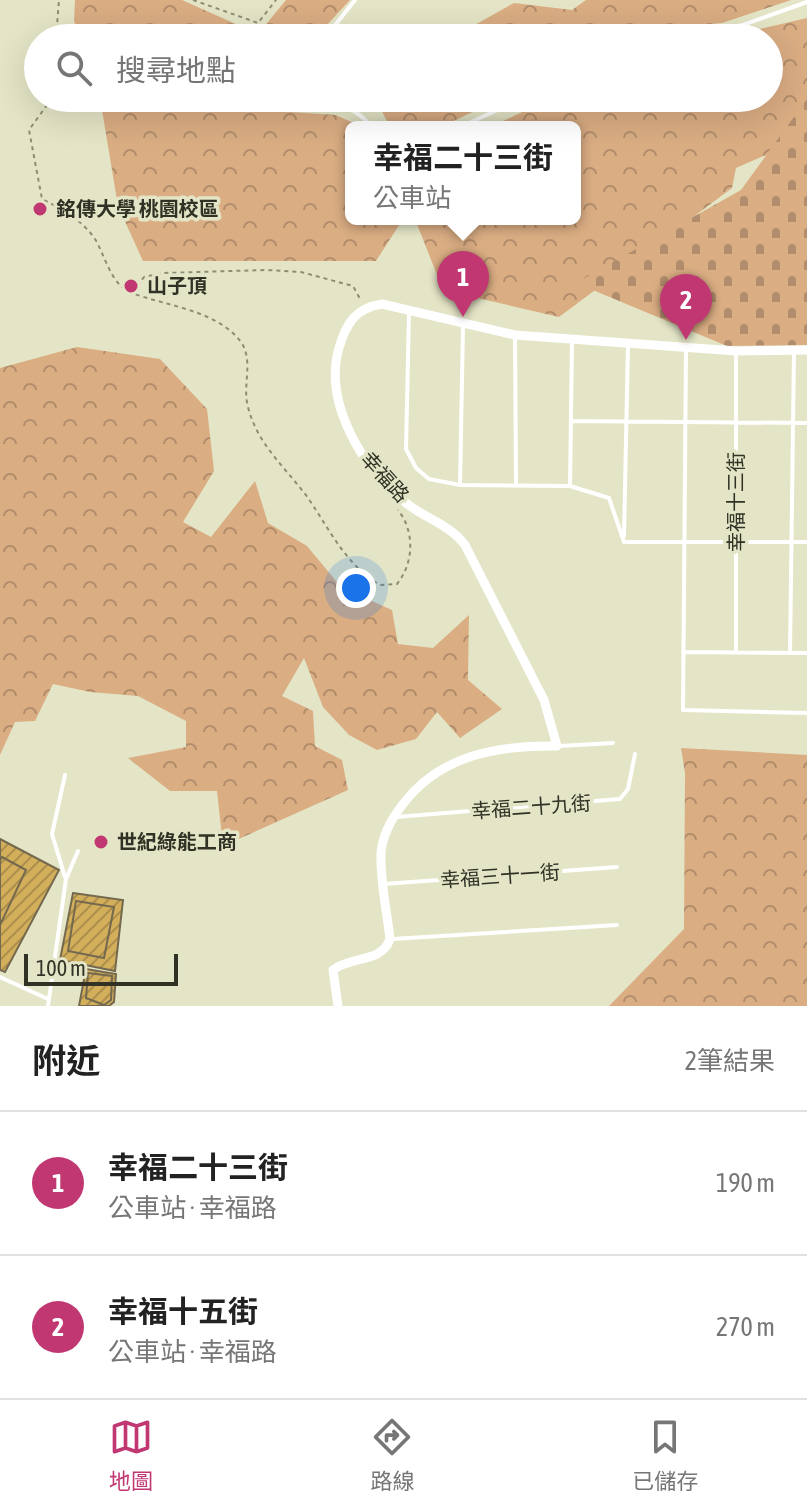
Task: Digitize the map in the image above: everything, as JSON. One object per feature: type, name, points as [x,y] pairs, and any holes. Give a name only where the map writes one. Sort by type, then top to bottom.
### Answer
[{"type":"street","points":[[365,307],[382,304],[515,335],[736,351],[807,350]]},
{"type":"street","name":"幸福路","points":[[365,307],[345,326],[334,364],[339,399],[357,446],[391,489],[417,511],[456,532],[465,545],[544,700],[557,746]]},
{"type":"street","points":[[338,1006],[333,970],[347,962],[382,952],[390,939],[381,852],[393,817],[426,779],[462,757],[483,751],[557,746]]},
{"type":"lane","points":[[336,24],[355,0]]},
{"type":"lane","points":[[746,24],[807,2]]},
{"type":"lane","points":[[473,121],[493,112]]},
{"type":"lane","points":[[409,310],[406,449],[416,468],[429,479],[460,485],[570,486],[609,498],[624,542]]},
{"type":"lane","points":[[460,485],[463,323]]},
{"type":"lane","points":[[515,335],[516,484]]},
{"type":"lane","points":[[570,486],[572,339]]},
{"type":"lane","points":[[624,542],[628,342]]},
{"type":"lane","points":[[686,346],[683,710],[807,713]]},
{"type":"lane","name":"幸福十三街","points":[[736,351],[736,652]]},
{"type":"lane","points":[[790,653],[794,351]]},
{"type":"lane","points":[[571,421],[807,423]]},
{"type":"lane","points":[[624,542],[807,542]]},
{"type":"lane","points":[[683,652],[807,653]]},
{"type":"lane","points":[[557,746],[613,743]]},
{"type":"lane","name":"幸福二十九街","points":[[393,817],[620,799],[628,789],[635,754]]},
{"type":"lane","points":[[65,775],[52,834],[66,879]]},
{"type":"lane","points":[[48,1006],[66,879],[78,851]]},
{"type":"lane","name":"幸福三十一街","points":[[384,884],[617,867]]},
{"type":"lane","points":[[390,939],[617,925]]},
{"type":"lane","points":[[0,977],[48,999]]},
{"type":"path","points":[[57,24],[59,0]]},
{"type":"path","points":[[193,0],[258,23],[276,0]]},
{"type":"path","points":[[42,112],[29,130],[42,199],[67,211],[94,237],[110,272],[130,293],[208,318],[241,343],[248,358],[247,407],[258,436],[358,569],[380,585],[389,586],[397,584],[404,575],[410,539],[401,514],[394,505],[391,489]]},
{"type":"path","points":[[130,293],[144,277],[164,273],[301,272],[353,286],[365,307]]},
{"type":"green space","points":[[75,0],[182,0],[236,24],[75,24]]},
{"type":"green space","points":[[286,0],[350,0],[328,24],[266,24]]},
{"type":"green space","points":[[586,0],[791,0],[711,24],[476,24],[514,3],[572,10]]},
{"type":"green space","points":[[807,18],[807,130],[798,141],[736,168],[732,188],[559,317],[443,290],[417,225],[581,225],[581,121],[503,121],[522,112],[783,112],[781,24]]},
{"type":"green space","points":[[807,99],[807,345],[727,346],[576,283],[741,190]]},
{"type":"green space","points":[[102,112],[290,112],[336,115],[349,121],[345,121],[345,225],[399,225],[376,261],[143,261],[118,206]]},
{"type":"green space","points":[[382,112],[473,112],[454,121],[387,121]]},
{"type":"green space","points":[[77,347],[160,359],[207,409],[214,471],[183,522],[211,537],[255,481],[268,523],[307,546],[341,587],[392,610],[398,644],[433,648],[469,615],[468,680],[502,709],[460,738],[437,712],[416,739],[377,750],[349,735],[323,707],[304,658],[282,696],[313,711],[315,746],[342,760],[348,790],[223,846],[217,791],[170,791],[128,758],[186,747],[186,721],[138,696],[90,692],[53,684],[35,721],[15,722],[0,755],[0,368]]},
{"type":"green space","points":[[681,748],[807,755],[807,1006],[609,1006],[684,929],[685,773]]},
{"type":"building","points":[[0,839],[59,870],[5,972],[0,970]]},
{"type":"building","points":[[2,857],[26,870],[0,925],[0,860]]},
{"type":"building","points":[[73,893],[123,900],[115,971],[60,960]]},
{"type":"building","points":[[76,901],[114,907],[104,958],[68,951]]},
{"type":"building","points":[[86,969],[116,974],[114,1002],[109,1006],[79,1006]]},
{"type":"building","points":[[88,973],[112,976],[111,1000],[104,1005],[86,998]]},
{"type":"place","name":"銘傳大學 桃園校區","points":[[40,209]]},
{"type":"place","name":"山子頂","points":[[131,286]]},
{"type":"place","name":"幸福二十三街","points":[[463,317]]},
{"type":"place","name":"幸福十五街","points":[[686,340]]},
{"type":"place","name":"世紀綠能工商","points":[[101,842]]}]
